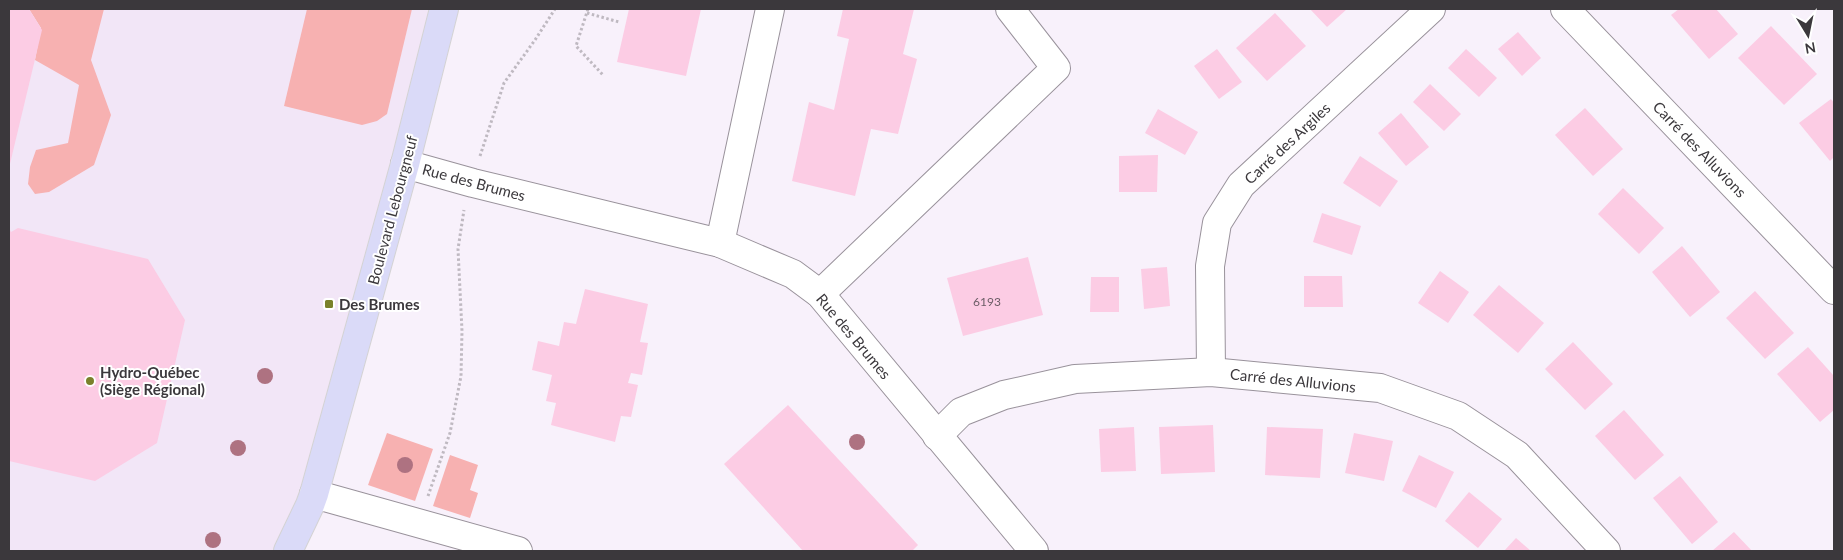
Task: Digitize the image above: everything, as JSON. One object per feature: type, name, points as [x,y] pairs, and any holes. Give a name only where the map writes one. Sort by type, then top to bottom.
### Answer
[{"type":"main road","name":"Boulevard Lebourgneuf","points":[[288,551],[314,494],[406,164],[444,9]]},
{"type":"street","points":[[720,243],[770,9]]},
{"type":"street","points":[[820,294],[1056,68],[1010,9]]},
{"type":"street","name":"Carré des Argiles","points":[[1212,372],[1210,266],[1217,223],[1241,185],[1431,9]]},
{"type":"street","name":"Carré des Alluvions","points":[[1565,9],[1834,290]]},
{"type":"street","name":"Rue des Brumes","points":[[406,164],[473,183],[720,243],[792,274],[820,294],[1034,551]]},
{"type":"street","name":"Carré des Alluvions","points":[[938,436],[961,412],[1004,395],[1075,379],[1212,372],[1380,388],[1458,416],[1517,455],[1606,551]]},
{"type":"street","points":[[314,494],[518,551]]},
{"type":"path","points":[[419,523],[450,434],[461,376],[462,331],[458,249],[465,206],[504,83],[555,9]]},
{"type":"path","points":[[603,75],[576,46],[587,11],[619,22]]},
{"type":"shaded area","points":[[9,9],[444,9],[288,551],[9,551]]},
{"type":"shaded area","points":[[29,9],[104,9],[91,60],[111,115],[94,165],[49,192],[35,194],[28,184],[30,167],[36,150],[68,143],[79,85],[35,60],[41,28]]},
{"type":"shaded area","points":[[307,9],[412,9],[387,114],[377,121],[362,125],[284,106]]},
{"type":"shaded area","points":[[387,433],[433,449],[415,501],[368,485]]},
{"type":"shaded area","points":[[450,455],[478,465],[470,490],[478,493],[470,518],[433,506]]},
{"type":"building","points":[[9,9],[29,9],[42,30],[9,168]]},
{"type":"building","points":[[629,9],[701,9],[686,76],[617,62]]},
{"type":"building","points":[[843,9],[914,9],[903,54],[917,59],[898,134],[871,129],[855,196],[792,181],[809,102],[834,110],[849,39],[837,36]]},
{"type":"building","points":[[1310,9],[1347,9],[1327,27]]},
{"type":"building","points":[[1679,9],[1716,9],[1738,34],[1709,59],[1671,15]]},
{"type":"building","points":[[1275,13],[1306,46],[1267,81],[1236,48]]},
{"type":"building","points":[[1771,26],[1817,74],[1784,105],[1738,58]]},
{"type":"building","points":[[1518,32],[1541,58],[1522,76],[1498,49]]},
{"type":"building","points":[[1217,49],[1242,82],[1219,99],[1194,66]]},
{"type":"building","points":[[1466,49],[1497,78],[1479,97],[1448,68]]},
{"type":"building","points":[[1430,84],[1461,114],[1444,131],[1413,102]]},
{"type":"building","points":[[1831,99],[1834,103],[1834,157],[1830,161],[1799,123]]},
{"type":"building","points":[[1585,108],[1623,149],[1593,176],[1555,135]]},
{"type":"building","points":[[1158,109],[1198,132],[1185,155],[1145,133]]},
{"type":"building","points":[[1401,113],[1429,147],[1406,166],[1378,133]]},
{"type":"building","points":[[1158,155],[1157,192],[1119,192],[1119,156]]},
{"type":"building","points":[[1360,156],[1398,181],[1380,207],[1343,183]]},
{"type":"building","points":[[1623,188],[1664,228],[1639,254],[1598,214]]},
{"type":"building","points":[[1322,213],[1361,226],[1352,255],[1313,242]]},
{"type":"building","name":"Hydro-Québec (Siège Régional)","points":[[9,228],[11,232],[18,228],[148,259],[185,320],[157,443],[95,481],[9,461]]},
{"type":"building","points":[[1682,246],[1720,292],[1690,317],[1652,272]]},
{"type":"building","points":[[1028,257],[1043,315],[963,336],[947,278]]},
{"type":"building","points":[[1167,267],[1170,306],[1144,309],[1141,269]]},
{"type":"building","points":[[1440,271],[1469,292],[1448,323],[1418,303]]},
{"type":"building","points":[[1304,276],[1342,276],[1343,307],[1304,307]]},
{"type":"building","points":[[1091,277],[1119,277],[1119,312],[1090,312]]},
{"type":"building","points":[[1499,285],[1544,323],[1518,353],[1473,315]]},
{"type":"building","points":[[585,289],[648,304],[640,342],[648,343],[642,375],[631,373],[628,383],[638,385],[631,417],[621,416],[615,442],[551,425],[556,403],[546,401],[552,375],[532,370],[538,341],[559,346],[564,322],[576,324]]},
{"type":"building","points":[[1755,291],[1794,333],[1765,359],[1726,318]]},
{"type":"building","points":[[1573,342],[1613,384],[1585,410],[1545,369]]},
{"type":"building","points":[[1808,347],[1834,376],[1834,410],[1820,422],[1777,374]]},
{"type":"building","points":[[788,405],[918,545],[912,551],[803,551],[724,464]]},
{"type":"building","points":[[1624,410],[1664,455],[1635,480],[1595,436]]},
{"type":"building","points":[[1213,425],[1215,472],[1161,474],[1159,427]]},
{"type":"building","points":[[1134,427],[1136,471],[1101,472],[1099,429]]},
{"type":"building","points":[[1267,427],[1323,429],[1320,478],[1265,475]]},
{"type":"building","points":[[1354,433],[1393,441],[1384,481],[1345,473]]},
{"type":"building","points":[[1419,455],[1454,472],[1436,508],[1402,491]]},
{"type":"building","points":[[1680,476],[1718,522],[1692,544],[1653,498]]},
{"type":"building","points":[[1469,492],[1502,519],[1478,548],[1445,521]]},
{"type":"building","points":[[1734,532],[1752,551],[1712,551]]},
{"type":"building","points":[[1516,538],[1531,551],[1504,551]]},
{"type":"place","name":"Des Brumes","points":[[329,304]]},
{"type":"place","name":"Hydro-Québec (Siège Régional)","points":[[90,381]]}]
